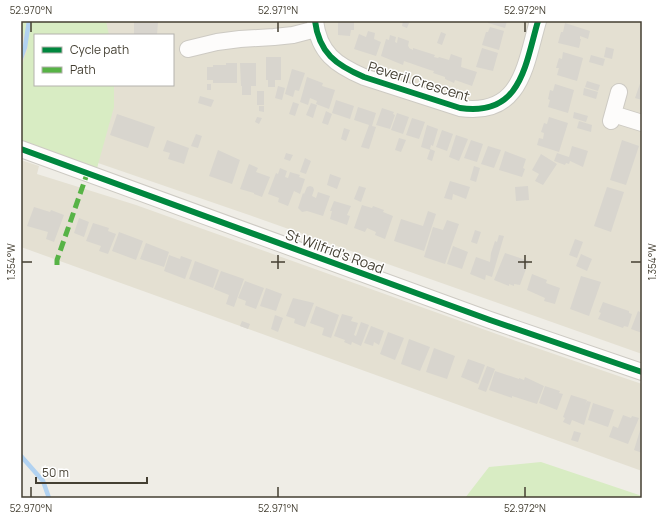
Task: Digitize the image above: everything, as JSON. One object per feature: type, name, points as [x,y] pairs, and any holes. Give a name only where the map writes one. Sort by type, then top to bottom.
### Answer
[{"type":"street","name":"Peveril Crescent","points":[[315,25],[321,45],[328,55],[349,71],[460,108],[479,110],[497,104],[505,99],[513,92],[519,83],[525,68],[538,21]]},
{"type":"street","points":[[186,49],[225,41],[293,35],[315,25]]},
{"type":"street","points":[[619,92],[612,118],[642,123]]},
{"type":"street","name":"St Wilfrid's Road","points":[[21,149],[490,320],[642,372]]},
{"type":"shaded area","points":[[21,21],[642,21],[642,354],[98,163],[97,168],[21,140]]},
{"type":"shaded area","points":[[21,160],[39,166],[37,174],[136,205],[519,342],[642,384],[642,471],[21,247]]},
{"type":"green space","points":[[21,21],[106,21],[109,34],[34,34],[34,86],[114,86],[114,107],[97,168],[21,140],[21,68],[28,48],[21,27]]},
{"type":"green space","points":[[541,462],[642,496],[642,498],[465,498],[489,467]]},
{"type":"building","points":[[338,21],[354,21],[354,30],[351,30],[350,36],[338,35]]},
{"type":"building","points":[[403,21],[409,23],[407,28],[402,26]]},
{"type":"building","points":[[488,21],[507,21],[505,28],[488,23]]},
{"type":"building","points":[[134,22],[158,22],[157,34],[134,34]]},
{"type":"building","points":[[565,23],[590,31],[588,39],[580,36],[581,39],[579,48],[558,43]]},
{"type":"building","points":[[490,27],[504,31],[499,50],[482,45],[486,32],[488,32]]},
{"type":"building","points":[[368,31],[375,33],[374,39],[381,42],[376,56],[354,49],[359,34],[366,37]]},
{"type":"building","points":[[441,32],[446,34],[442,45],[437,43]]},
{"type":"building","points":[[390,35],[396,37],[395,42],[397,43],[398,37],[409,41],[409,48],[435,55],[434,57],[449,60],[451,54],[462,58],[461,67],[477,72],[472,86],[455,80],[454,83],[445,79],[445,77],[433,73],[434,71],[404,61],[403,65],[381,56],[386,39],[389,40]]},
{"type":"building","points":[[606,47],[614,49],[612,59],[604,57]]},
{"type":"building","points":[[482,48],[498,53],[493,71],[476,67]]},
{"type":"building","points":[[563,52],[583,58],[577,81],[557,75],[559,68],[556,68],[559,58],[562,59]]},
{"type":"building","points":[[591,55],[605,59],[603,66],[589,62]]},
{"type":"building","points":[[266,57],[281,57],[281,80],[275,80],[275,87],[268,87],[268,80],[266,80]]},
{"type":"building","points":[[226,63],[237,63],[237,83],[213,83],[213,80],[207,80],[207,67],[213,67],[213,65],[226,65]]},
{"type":"building","points":[[240,63],[256,63],[256,86],[251,86],[251,95],[242,95]]},
{"type":"building","points":[[292,69],[305,73],[299,91],[295,90],[293,97],[285,94]]},
{"type":"building","points":[[307,77],[323,83],[322,86],[335,90],[329,109],[316,104],[317,101],[310,98],[308,105],[300,102]]},
{"type":"building","points":[[642,78],[642,100],[635,98]]},
{"type":"building","points":[[587,81],[600,85],[598,91],[585,87]]},
{"type":"building","points":[[207,84],[211,84],[211,90],[207,90]]},
{"type":"building","points":[[555,84],[574,90],[568,113],[548,107],[550,90],[553,91]]},
{"type":"building","points":[[278,86],[285,88],[282,100],[275,98]]},
{"type":"building","points":[[584,88],[598,92],[596,99],[583,95]]},
{"type":"building","points":[[257,91],[264,91],[264,105],[257,105]]},
{"type":"building","points":[[200,96],[214,100],[211,107],[198,103]]},
{"type":"building","points":[[336,100],[354,106],[350,119],[332,113]]},
{"type":"building","points":[[293,102],[299,104],[295,116],[289,114]]},
{"type":"building","points":[[311,103],[317,105],[313,118],[306,115]]},
{"type":"building","points":[[259,106],[264,106],[264,112],[259,111]]},
{"type":"building","points":[[358,107],[376,113],[372,126],[376,127],[369,149],[361,147],[369,125],[354,120]]},
{"type":"building","points":[[382,108],[394,112],[393,114],[395,115],[390,129],[376,125]]},
{"type":"building","points":[[326,111],[332,114],[328,125],[322,123]]},
{"type":"building","points":[[574,112],[588,116],[586,122],[573,118]]},
{"type":"building","points":[[397,113],[409,117],[403,134],[391,130]]},
{"type":"building","points":[[117,114],[155,127],[148,148],[110,135]]},
{"type":"building","points":[[257,117],[262,118],[259,124],[255,122]]},
{"type":"building","points":[[549,117],[568,123],[559,152],[537,145],[539,138],[543,139],[544,133],[541,132],[544,123],[547,124]]},
{"type":"building","points":[[412,118],[425,122],[419,139],[406,135]]},
{"type":"building","points":[[579,121],[592,125],[591,132],[577,128]]},
{"type":"building","points":[[427,125],[438,129],[433,146],[431,145],[430,149],[435,151],[432,161],[427,159],[430,150],[421,147]]},
{"type":"building","points":[[344,128],[350,130],[346,141],[341,139]]},
{"type":"building","points":[[442,130],[453,134],[447,151],[436,147]]},
{"type":"building","points":[[196,134],[202,136],[198,148],[191,146]]},
{"type":"building","points":[[456,135],[468,139],[459,161],[449,157]]},
{"type":"building","points":[[399,138],[406,140],[401,152],[395,150]]},
{"type":"building","points":[[167,140],[189,148],[184,164],[168,159],[170,153],[163,151]]},
{"type":"building","points":[[471,140],[483,144],[477,162],[464,158]]},
{"type":"building","points":[[622,140],[639,146],[626,185],[610,180]]},
{"type":"building","points":[[488,146],[501,150],[494,168],[481,164]]},
{"type":"building","points":[[572,146],[588,151],[583,167],[570,161],[569,164],[566,163],[565,165],[554,161],[557,153],[569,157]]},
{"type":"building","points":[[218,150],[240,160],[232,184],[209,176]]},
{"type":"building","points":[[505,151],[526,159],[522,177],[499,170]]},
{"type":"building","points":[[286,153],[293,155],[290,161],[284,159]]},
{"type":"building","points":[[541,154],[557,164],[543,185],[535,181],[539,174],[532,170]]},
{"type":"building","points":[[305,158],[311,161],[306,174],[300,172]]},
{"type":"building","points":[[249,164],[258,168],[256,172],[270,177],[262,197],[240,189]]},
{"type":"building","points":[[474,166],[480,168],[476,182],[470,180]]},
{"type":"building","points":[[280,168],[287,171],[285,177],[288,178],[290,172],[300,175],[299,177],[305,179],[300,194],[294,191],[288,206],[278,202],[279,198],[268,194],[276,173],[278,174]]},
{"type":"building","points":[[330,174],[341,178],[337,189],[327,185]]},
{"type":"building","points":[[450,181],[470,187],[466,199],[453,194],[452,200],[444,198]]},
{"type":"building","points":[[359,186],[366,188],[361,202],[354,199]]},
{"type":"building","points":[[528,186],[529,200],[516,201],[515,187]]},
{"type":"building","points":[[307,187],[313,187],[314,190],[312,196],[316,198],[318,192],[330,196],[323,216],[307,211],[302,212],[298,208],[303,193],[304,194]]},
{"type":"building","points":[[607,187],[624,192],[611,232],[594,226]]},
{"type":"building","points":[[334,201],[351,206],[347,215],[350,216],[347,225],[330,219],[332,211],[330,211]]},
{"type":"building","points":[[362,205],[372,208],[373,206],[384,210],[383,212],[393,216],[385,239],[375,235],[376,232],[367,228],[365,232],[354,228]]},
{"type":"building","points":[[34,207],[50,212],[51,210],[64,215],[54,242],[46,239],[48,232],[27,226]]},
{"type":"building","points":[[428,211],[436,214],[424,251],[394,241],[401,219],[423,226]]},
{"type":"building","points":[[79,218],[89,222],[84,237],[74,233]]},
{"type":"building","points":[[447,220],[459,224],[445,264],[424,257],[433,227],[443,230]]},
{"type":"building","points":[[93,223],[109,228],[108,231],[116,234],[108,254],[99,251],[101,246],[86,241]]},
{"type":"building","points":[[475,230],[481,232],[477,244],[471,242]]},
{"type":"building","points":[[119,232],[143,241],[136,260],[112,251]]},
{"type":"building","points":[[499,235],[504,236],[492,277],[486,275],[485,280],[470,274],[476,257],[490,262],[495,241],[497,242]]},
{"type":"building","points":[[575,239],[583,242],[577,258],[569,255]]},
{"type":"building","points":[[146,243],[169,252],[164,267],[140,259]]},
{"type":"building","points":[[453,246],[468,252],[462,269],[447,264]]},
{"type":"building","points":[[505,253],[529,261],[520,285],[514,284],[514,286],[509,284],[509,286],[494,280]]},
{"type":"building","points":[[581,254],[592,259],[587,271],[576,266]]},
{"type":"building","points":[[169,255],[180,259],[181,256],[192,260],[185,279],[164,271]]},
{"type":"building","points":[[195,261],[219,270],[213,288],[189,279]]},
{"type":"building","points":[[221,271],[244,279],[234,307],[226,304],[229,295],[214,289]]},
{"type":"building","points":[[532,274],[547,280],[546,283],[560,288],[555,304],[544,301],[545,298],[527,290]]},
{"type":"building","points":[[581,276],[601,282],[589,316],[570,309]]},
{"type":"building","points":[[245,281],[264,288],[256,309],[245,305],[246,301],[238,298]]},
{"type":"building","points":[[266,288],[282,294],[276,311],[260,306]]},
{"type":"building","points":[[293,298],[314,303],[305,327],[294,323],[295,319],[286,316]]},
{"type":"building","points":[[603,302],[629,311],[629,313],[632,314],[628,327],[624,326],[623,328],[598,319]]},
{"type":"building","points":[[316,306],[339,315],[331,338],[322,335],[324,328],[310,323]]},
{"type":"building","points":[[638,311],[642,313],[642,333],[631,329]]},
{"type":"building","points":[[342,314],[353,317],[351,321],[358,323],[354,335],[356,336],[361,322],[369,325],[361,346],[352,342],[351,345],[344,342],[345,340],[334,336]]},
{"type":"building","points":[[275,315],[283,318],[278,332],[271,329]]},
{"type":"building","points":[[242,321],[250,324],[248,329],[240,326]]},
{"type":"building","points":[[371,326],[384,331],[379,345],[374,342],[373,346],[364,343]]},
{"type":"building","points":[[388,332],[404,338],[395,360],[380,354]]},
{"type":"building","points":[[409,339],[430,347],[420,371],[401,364]]},
{"type":"building","points":[[434,348],[455,356],[447,379],[426,372]]},
{"type":"building","points":[[468,359],[485,365],[478,384],[461,377]]},
{"type":"building","points":[[487,366],[495,369],[486,392],[478,389]]},
{"type":"building","points":[[495,371],[524,380],[525,377],[544,386],[537,404],[512,396],[512,398],[489,390]]},
{"type":"building","points":[[545,386],[560,391],[559,393],[563,394],[557,410],[539,403]]},
{"type":"building","points":[[571,395],[587,400],[585,405],[587,401],[591,402],[584,425],[572,420],[570,425],[563,422],[565,418],[563,417]]},
{"type":"building","points":[[593,403],[614,410],[608,427],[588,420]]},
{"type":"building","points":[[623,415],[631,418],[632,416],[639,418],[628,444],[609,437],[613,426],[618,428]]},
{"type":"building","points":[[642,424],[642,453],[634,450]]},
{"type":"building","points":[[574,431],[581,433],[578,442],[571,440]]},
{"type":"waterway","points":[[21,58],[25,47],[29,21]]},
{"type":"waterway","points":[[21,456],[43,481],[49,498]]},
{"type":"marked path","points":[[57,265],[57,260],[87,174]]},
{"type":"cycle path","points":[[315,21],[320,42],[325,50],[345,68],[364,77],[460,108],[480,109],[496,105],[508,96],[517,85],[524,71],[538,21]]},
{"type":"cycle path","points":[[21,149],[490,320],[642,372]]}]
